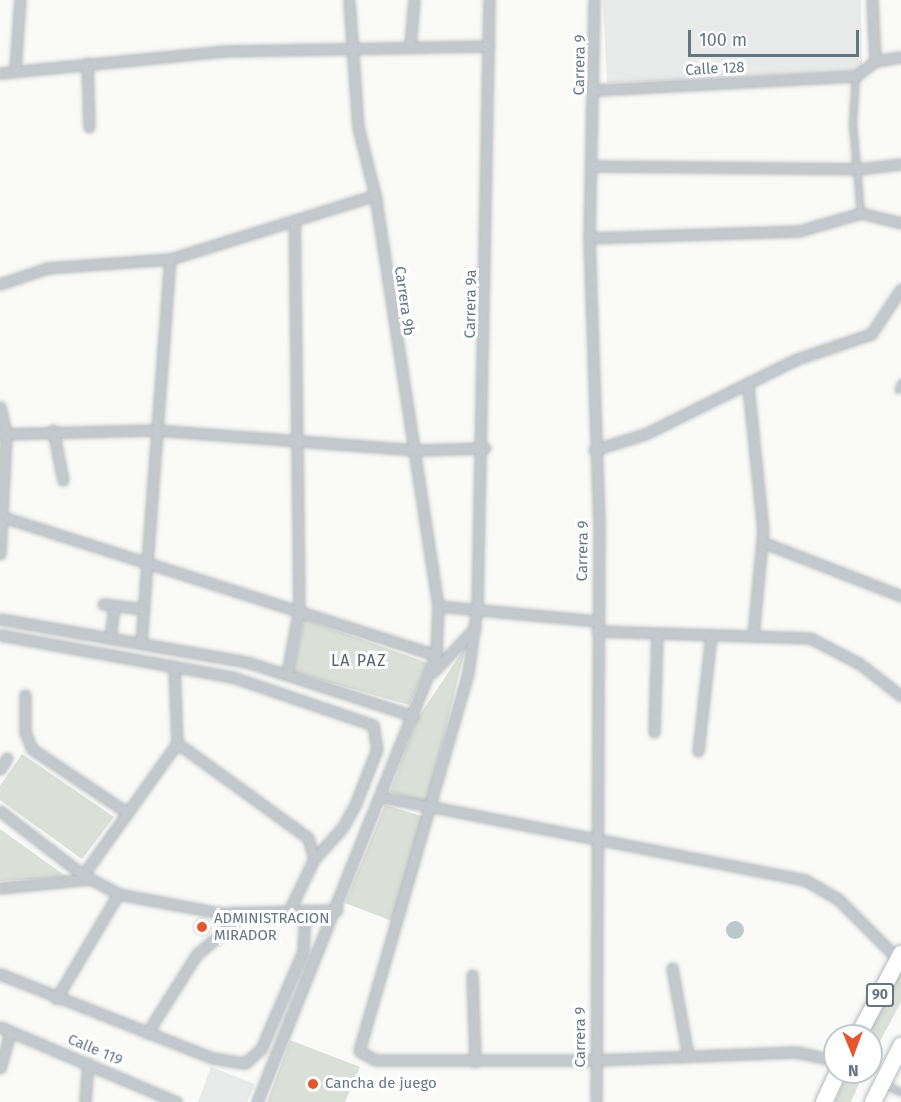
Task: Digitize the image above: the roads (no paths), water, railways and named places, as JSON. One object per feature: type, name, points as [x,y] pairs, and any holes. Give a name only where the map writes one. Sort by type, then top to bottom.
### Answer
[{"type":"highway","name":"90","points":[[864,1024],[900,956]]},
{"type":"highway","points":[[883,1081],[901,1046]]},
{"type":"highway","points":[[824,1102],[832,1084]]},
{"type":"highway","points":[[873,1102],[882,1084]]},
{"type":"street","points":[[15,69],[20,0]]},
{"type":"street","name":"Carrera 9b","points":[[349,0],[358,126],[375,195],[392,328],[416,450],[438,606],[436,655],[432,672]]},
{"type":"street","points":[[410,46],[414,0]]},
{"type":"street","name":"Carrera 9a","points":[[474,1062],[375,1060],[360,1051],[468,673],[475,628],[484,448],[489,0]]},
{"type":"street","name":"Carrera 9","points":[[594,0],[595,90],[589,238],[594,450],[599,528],[593,837],[596,1102]]},
{"type":"street","points":[[872,0],[875,61]]},
{"type":"street","points":[[0,73],[15,69],[87,63],[353,45],[489,46]]},
{"type":"street","points":[[855,76],[875,61],[901,57]]},
{"type":"street","points":[[87,63],[89,127]]},
{"type":"street","name":"Calle 128","points":[[595,90],[855,76]]},
{"type":"street","points":[[591,166],[859,169],[901,164]]},
{"type":"street","points":[[0,284],[47,268],[170,259],[375,195]]},
{"type":"street","points":[[589,238],[799,231],[861,213],[901,223]]},
{"type":"street","points":[[287,674],[299,609],[301,442],[294,221]]},
{"type":"street","points":[[141,643],[155,430],[170,259]]},
{"type":"street","points":[[594,450],[645,434],[748,386],[797,359],[871,334],[901,289]]},
{"type":"street","points":[[748,386],[760,472],[762,542],[753,636]]},
{"type":"street","points":[[0,406],[3,434],[3,517],[0,554]]},
{"type":"street","points":[[3,434],[53,430],[155,430],[416,450],[484,448]]},
{"type":"street","points":[[53,430],[63,480]]},
{"type":"street","points":[[3,517],[147,560],[436,655]]},
{"type":"street","points":[[762,542],[901,596]]},
{"type":"street","points":[[103,604],[144,609]]},
{"type":"street","points":[[110,638],[114,605]]},
{"type":"street","points":[[438,606],[477,608],[657,633],[753,636],[824,643],[901,696]]},
{"type":"street","points":[[0,619],[141,643],[287,674],[412,716]]},
{"type":"street","points":[[257,1102],[337,910],[412,716],[432,672],[475,628]]},
{"type":"street","points":[[654,732],[657,633]]},
{"type":"street","points":[[0,635],[232,676],[373,725],[377,748],[355,805],[343,827],[314,859],[289,911]]},
{"type":"street","points":[[698,751],[711,635]]},
{"type":"street","points":[[87,877],[125,811],[177,743],[174,666]]},
{"type":"street","points":[[25,695],[26,732],[32,748],[125,811]]},
{"type":"street","points":[[177,743],[297,828],[308,838],[314,859]]},
{"type":"street","points":[[0,769],[6,758]]},
{"type":"street","points":[[382,797],[429,809],[593,837],[805,880],[839,900],[900,956]]},
{"type":"street","points":[[0,811],[87,877],[118,894],[172,908],[246,913],[337,910]]},
{"type":"street","points":[[0,888],[87,877]]},
{"type":"street","points":[[56,999],[118,894]]},
{"type":"street","points":[[0,974],[56,999],[235,1064],[254,1059],[303,951],[305,910]]},
{"type":"street","points":[[147,1033],[197,954],[246,913]]},
{"type":"street","points":[[672,968],[687,1056]]},
{"type":"street","points":[[472,975],[474,1062],[597,1060],[796,1052],[823,1058]]},
{"type":"street","name":"Calle 119","points":[[0,1027],[177,1102]]},
{"type":"street","points":[[0,1068],[10,1032]]},
{"type":"street","points":[[85,1102],[88,1063]]},
{"type":"lane","points":[[855,76],[853,124],[859,169],[861,213]]},
{"type":"lane","points":[[898,390],[901,383]]},
{"type":"lane","points":[[883,1083],[901,1092]]},
{"type":"place","name":"ADMINISTRACION MIRADOR","points":[[202,927]]},
{"type":"place","name":"Cancha de juego","points":[[313,1084]]},
{"type":"district","name":"LA PAZ","points":[[359,661]]}]
